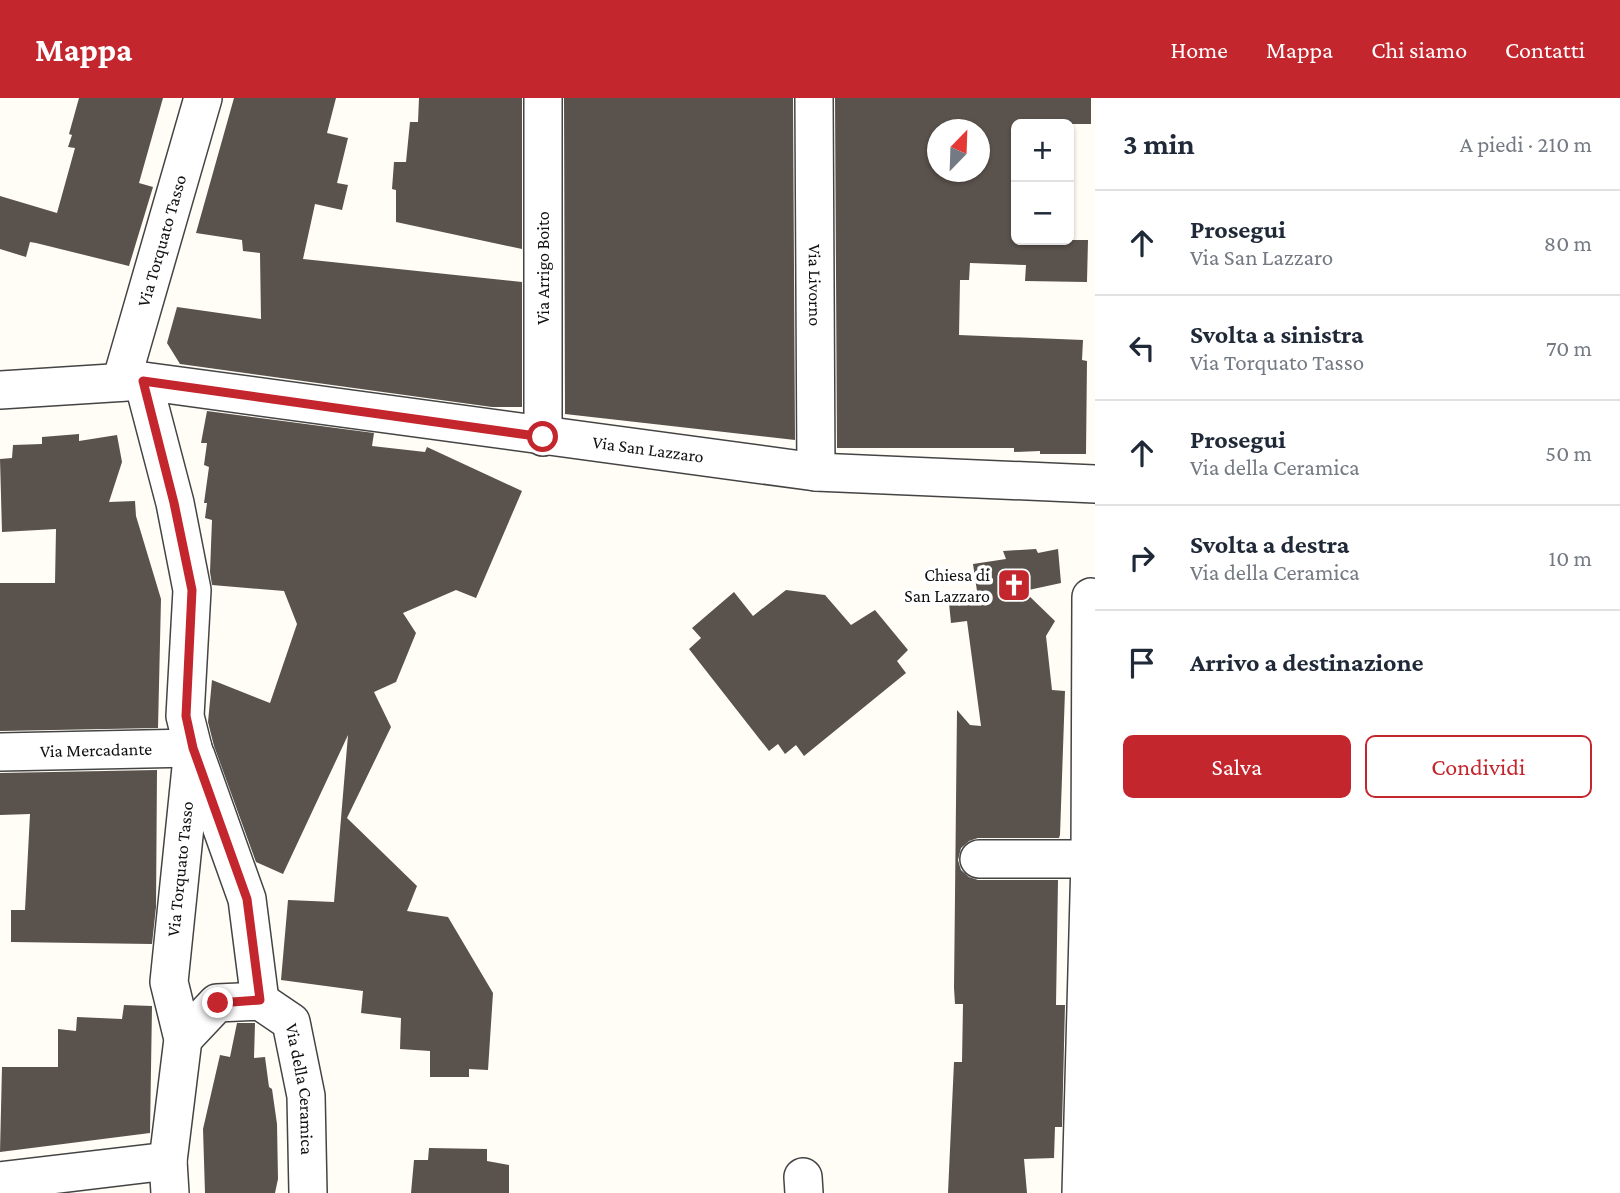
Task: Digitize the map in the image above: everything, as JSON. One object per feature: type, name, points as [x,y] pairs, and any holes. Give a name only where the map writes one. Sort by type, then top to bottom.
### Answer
[{"type":"street","name":"Via Torquato Tasso","points":[[169,1177],[183,1039],[169,982],[193,748],[186,716],[192,590],[174,503],[132,382],[203,98]]},
{"type":"street","name":"Via Arrigo Boito","points":[[543,98],[543,437]]},
{"type":"street","name":"Via Livorno","points":[[814,98],[816,472]]},
{"type":"street","name":"Via San Lazzaro","points":[[0,390],[132,382],[816,472],[1095,484]]},
{"type":"street","points":[[1095,457],[1095,484]]},
{"type":"street","points":[[1081,1193],[1092,859],[1091,597]]},
{"type":"street","name":"Via Mercadante","points":[[0,752],[193,748]]},
{"type":"street","points":[[183,1039],[218,1003],[260,1000],[247,899],[193,748]]},
{"type":"street","points":[[979,859],[1092,859]]},
{"type":"street","name":"Via della Ceramica","points":[[260,1000],[290,1022],[306,1096],[307,1193]]},
{"type":"street","points":[[8,1185],[169,1177]]},
{"type":"building","points":[[79,98],[163,98],[139,183],[153,187],[129,266],[30,242],[26,257],[0,249],[0,196],[57,213],[75,148],[68,147],[72,135],[69,134]]},
{"type":"building","points":[[234,98],[336,98],[327,133],[348,138],[337,183],[348,185],[342,210],[315,204],[303,259],[522,282],[522,407],[492,407],[180,364],[167,343],[177,307],[261,319],[260,253],[243,251],[242,240],[196,233]]},
{"type":"building","points":[[419,98],[522,98],[522,249],[396,222],[396,190],[392,189],[394,162],[406,162],[410,122],[418,122]]},
{"type":"building","points":[[564,98],[793,98],[795,440],[565,414]]},
{"type":"building","points":[[835,98],[1091,98],[1091,124],[1074,124],[1074,119],[1011,119],[1011,245],[1074,245],[1074,240],[1088,240],[1087,282],[1025,281],[1026,265],[970,263],[969,280],[960,280],[959,335],[1083,340],[1082,360],[1087,361],[1086,454],[1014,452],[1014,448],[837,448]]},
{"type":"building","points":[[207,411],[374,433],[372,446],[425,452],[427,447],[522,491],[476,598],[456,590],[403,613],[416,633],[396,682],[374,692],[391,727],[347,818],[417,886],[407,911],[448,917],[493,993],[488,1070],[469,1069],[469,1077],[430,1077],[430,1051],[400,1049],[401,1018],[361,1013],[363,991],[281,980],[288,900],[334,902],[348,735],[283,874],[256,862],[214,746],[208,722],[212,680],[270,703],[297,624],[284,591],[212,585],[212,520],[205,518],[207,503],[204,503],[209,467],[204,465],[207,443],[201,443]]},
{"type":"building","points":[[79,434],[79,441],[117,435],[122,462],[109,502],[135,501],[136,516],[161,599],[158,728],[0,731],[0,583],[55,583],[56,529],[2,532],[0,459],[12,458],[13,445],[42,444],[42,437]]},
{"type":"building","points":[[1036,549],[1038,553],[1058,549],[1061,583],[1024,591],[1055,621],[1046,636],[1052,690],[1065,691],[1060,835],[1059,838],[978,838],[961,848],[958,860],[961,870],[978,880],[1058,880],[1056,1005],[1065,1005],[1062,1127],[1055,1127],[1054,1158],[1024,1159],[1027,1193],[948,1193],[954,1062],[962,1062],[963,1004],[955,1004],[954,988],[957,710],[970,725],[981,726],[967,621],[951,623],[948,593],[977,591],[973,564],[1006,559],[1003,551]]},
{"type":"building","points":[[786,590],[825,595],[851,625],[875,610],[908,650],[897,661],[906,673],[804,756],[796,745],[785,754],[778,744],[769,751],[689,649],[701,638],[692,628],[734,592],[753,616]]},
{"type":"building","points":[[157,770],[156,907],[152,944],[11,942],[11,910],[25,910],[30,814],[0,815],[0,773]]},
{"type":"building","points":[[124,1005],[152,1006],[150,1133],[0,1152],[2,1067],[58,1067],[58,1029],[76,1031],[77,1017],[122,1019]]},
{"type":"building","points":[[237,1023],[255,1023],[254,1058],[265,1057],[277,1124],[278,1179],[275,1193],[205,1193],[203,1129],[220,1055],[230,1057]]},
{"type":"building","points":[[429,1148],[487,1149],[487,1161],[509,1165],[509,1193],[411,1193],[414,1160],[428,1160]]},
{"type":"place","name":"Chiesa di San Lazzaro","points":[[1014,585]]},
{"type":"route","points":[[218,1003],[260,1000],[247,899],[193,748],[186,716],[192,590],[174,503],[143,381],[543,437]]}]
